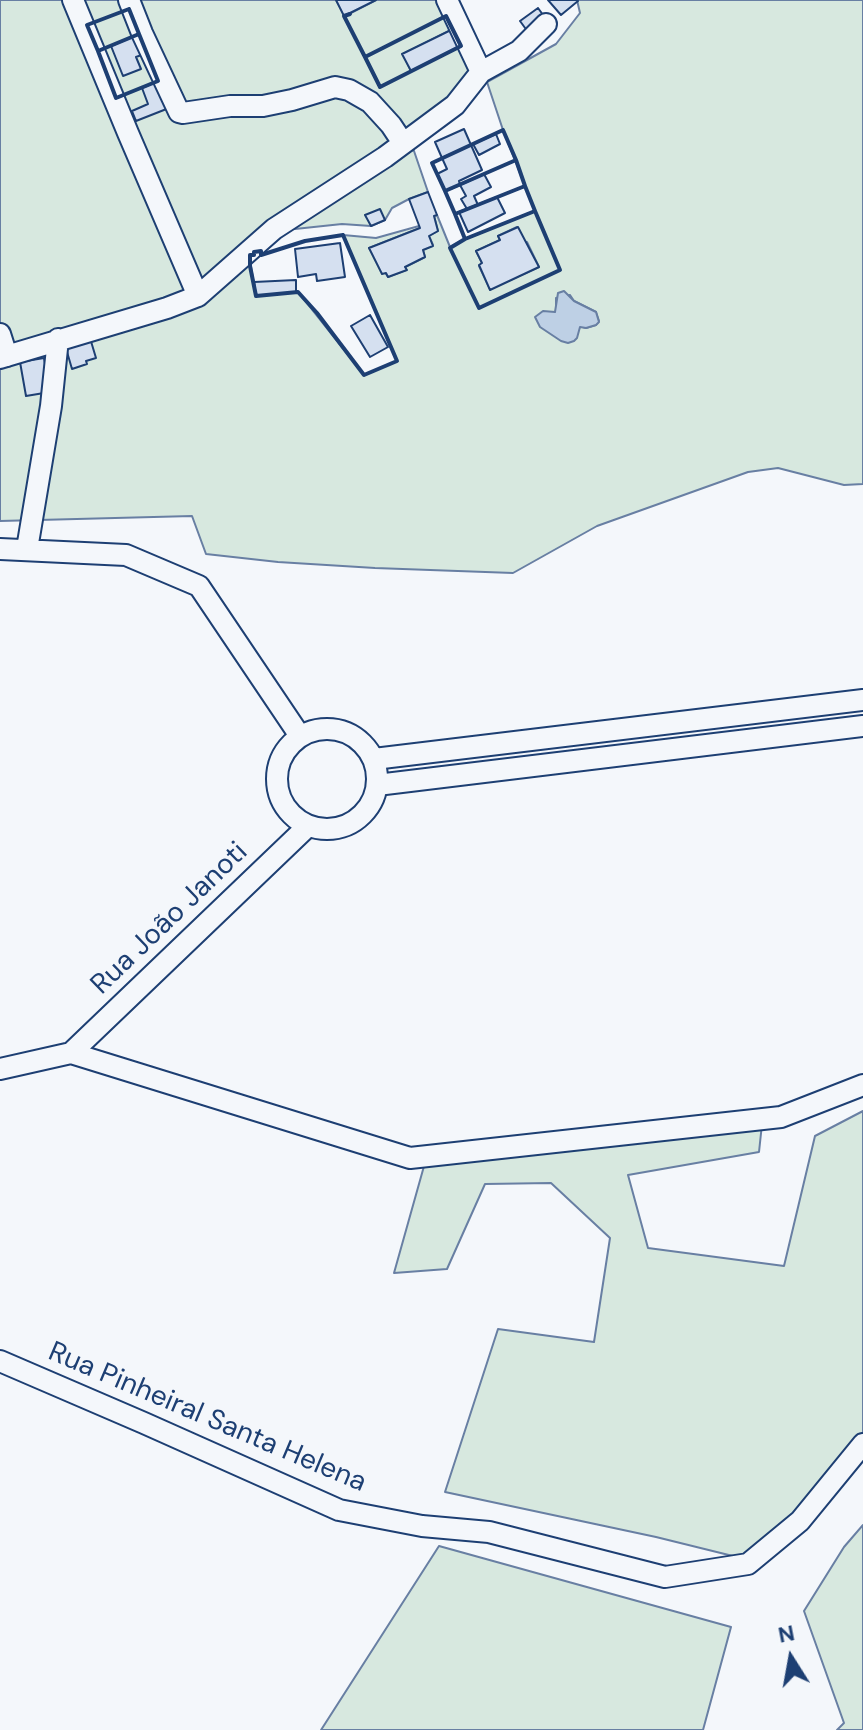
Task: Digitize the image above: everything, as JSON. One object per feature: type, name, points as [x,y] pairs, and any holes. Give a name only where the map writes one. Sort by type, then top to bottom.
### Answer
[{"type":"street","points":[[73,0],[198,296]]},
{"type":"street","points":[[129,0],[179,112],[263,106],[335,87],[349,90],[370,102],[403,143]]},
{"type":"street","points":[[447,0],[481,72]]},
{"type":"street","points":[[0,334],[3,357],[198,296],[274,229],[455,105],[481,72],[519,51],[546,24]]},
{"type":"street","points":[[27,549],[51,406],[58,339]]},
{"type":"street","points":[[0,549],[126,555],[199,586],[300,736]]},
{"type":"street","points":[[374,759],[863,700]]},
{"type":"street","points":[[377,785],[863,726]]},
{"type":"street","points":[[334,729],[351,734],[365,745],[374,759],[378,776],[376,794],[368,810],[355,821],[339,829],[308,826],[294,818],[284,806],[276,776],[280,760],[300,736],[316,730],[334,729]]},
{"type":"street","name":"Rua João Janoti","points":[[71,1053],[308,826]]},
{"type":"street","points":[[0,1069],[71,1053],[410,1158],[781,1117],[863,1085]]},
{"type":"street","name":"Rua Pinheiral Santa Helena","points":[[0,1361],[339,1510],[422,1526],[489,1532],[665,1577],[748,1564],[800,1521],[863,1444]]},
{"type":"shaded area","points":[[0,0],[336,0],[345,16],[376,0],[438,0],[453,29],[403,54],[411,71],[468,43],[481,72],[455,105],[274,229],[250,261],[256,296],[298,292],[364,375],[397,361],[343,235],[376,238],[419,226],[369,248],[388,277],[406,270],[405,267],[425,257],[423,250],[433,245],[429,236],[438,231],[434,216],[437,215],[450,247],[535,211],[487,82],[556,44],[580,13],[577,0],[863,0],[863,484],[844,485],[778,468],[748,472],[597,526],[513,573],[278,562],[206,554],[192,516],[0,521]],"holes":[[[517,227],[539,267],[490,289],[476,251],[500,240],[498,236]],[[570,295],[574,301],[596,312],[599,321],[596,325],[580,326],[577,334],[556,312],[556,298]]]},
{"type":"shaded area","points":[[410,149],[414,151],[428,192],[392,208],[385,220],[371,226],[342,224],[295,229],[291,225]]},
{"type":"shaded area","points":[[863,1111],[863,1433],[797,1519],[745,1559],[445,1492],[498,1329],[594,1342],[610,1238],[551,1183],[485,1184],[447,1269],[394,1273],[426,1159],[762,1124],[759,1152],[628,1175],[648,1248],[784,1266],[815,1136]]},
{"type":"shaded area","points":[[863,1525],[863,1730],[837,1730],[844,1723],[804,1611],[844,1547]]},
{"type":"shaded area","points":[[439,1546],[731,1627],[703,1730],[321,1730]]},
{"type":"water","points":[[564,291],[574,301],[596,312],[599,322],[586,328],[580,327],[577,338],[568,343],[540,327],[535,317],[543,311],[555,312],[558,293]]},
{"type":"building","points":[[336,0],[376,0],[344,16]]},
{"type":"building","points":[[548,0],[577,0],[578,1],[561,15]]},
{"type":"building","points":[[538,8],[546,19],[528,32],[520,21]]},
{"type":"building","points":[[453,29],[461,46],[411,71],[402,54]]},
{"type":"building","points":[[139,34],[147,53],[136,57],[141,69],[123,76],[111,46]]},
{"type":"building","points":[[158,81],[169,108],[136,121],[132,111],[148,104],[142,88]]},
{"type":"building","points":[[464,129],[471,145],[442,158],[435,142]]},
{"type":"building","points":[[496,134],[500,144],[479,155],[473,144]]},
{"type":"building","points":[[471,145],[482,170],[445,191],[437,174],[447,169],[442,158]]},
{"type":"building","points":[[484,174],[491,187],[474,196],[478,205],[467,209],[461,199],[466,196],[460,185]]},
{"type":"building","points":[[428,192],[437,215],[434,216],[438,231],[429,236],[433,246],[423,250],[425,257],[405,267],[407,270],[388,277],[386,273],[382,274],[369,248],[420,228],[409,199]]},
{"type":"building","points":[[497,197],[505,213],[468,232],[459,212]]},
{"type":"building","points":[[380,209],[385,220],[371,226],[365,215]]},
{"type":"building","points":[[518,227],[539,267],[490,290],[476,251]]},
{"type":"building","points":[[340,243],[345,277],[317,281],[316,274],[298,277],[295,249]]},
{"type":"building","points":[[296,280],[296,292],[256,296],[254,282]]},
{"type":"building","points":[[370,315],[388,347],[370,357],[351,326]]},
{"type":"building","points":[[90,338],[96,358],[72,369],[65,345]]},
{"type":"building","points":[[44,358],[50,392],[26,396],[20,362]]},
{"type":"wall","points":[[129,9],[139,34],[98,51],[87,25],[129,9]]},
{"type":"wall","points":[[350,14],[344,16],[365,57]]},
{"type":"wall","points":[[446,16],[461,46],[380,87],[365,57],[446,16]]},
{"type":"wall","points":[[139,34],[158,81],[116,98],[98,51],[139,34]]},
{"type":"wall","points":[[503,130],[516,160],[445,191],[432,163],[503,130]]},
{"type":"wall","points":[[516,160],[525,186],[455,214],[445,191],[516,160]]},
{"type":"wall","points":[[525,186],[535,211],[465,239],[455,214],[525,186]]},
{"type":"wall","points":[[535,211],[560,270],[479,308],[450,248],[535,211]]},
{"type":"wall","points":[[343,235],[397,361],[364,375],[298,292],[256,296],[250,266],[250,255],[254,252],[261,251],[261,255],[305,241],[343,235]]}]
